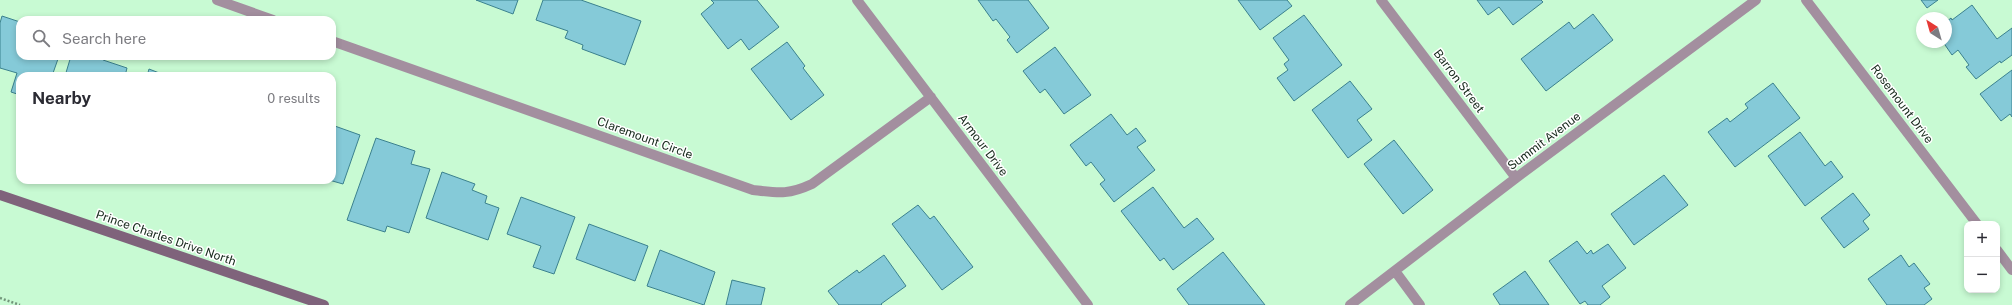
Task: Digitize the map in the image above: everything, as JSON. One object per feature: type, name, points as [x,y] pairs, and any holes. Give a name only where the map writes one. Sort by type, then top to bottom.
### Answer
[{"type":"main road","name":"Prince Charles Drive North","points":[[0,195],[324,305]]},
{"type":"street","points":[[217,0],[262,16]]},
{"type":"street","name":"Armour Drive","points":[[857,0],[1088,305]]},
{"type":"street","name":"Barron Street","points":[[1381,0],[1516,178]]},
{"type":"street","name":"Summit Avenue","points":[[1350,305],[1516,178],[1756,0]]},
{"type":"street","name":"Rosemount Drive","points":[[1806,0],[1975,221]]},
{"type":"street","name":"Claremount Circle","points":[[336,42],[753,190],[774,193],[794,192],[812,184],[931,97]]},
{"type":"street","points":[[2000,254],[2012,270]]},
{"type":"street","points":[[1395,271],[1420,305]]},
{"type":"path","points":[[0,298],[20,305]]},
{"type":"building","points":[[476,0],[518,0],[513,14]]},
{"type":"building","points":[[543,0],[581,0],[641,21],[625,65],[582,49],[583,45],[565,38],[568,31],[536,20]]},
{"type":"building","points":[[711,0],[757,0],[779,27],[749,50],[741,39],[728,49],[701,14],[714,3]]},
{"type":"building","points":[[978,0],[1028,0],[1049,28],[1017,53],[1007,40],[1010,37],[996,19],[993,21]]},
{"type":"building","points":[[1238,0],[1287,0],[1292,6],[1260,30]]},
{"type":"building","points":[[1477,0],[1541,0],[1543,2],[1513,25],[1499,7],[1488,15]]},
{"type":"building","points":[[1921,0],[1938,0],[1927,8]]},
{"type":"building","points":[[1972,5],[1997,39],[2012,28],[2012,55],[2001,63],[2000,61],[1976,79],[1966,67],[1969,65],[1958,50],[1952,55],[1947,48],[1952,48],[1952,20]]},
{"type":"building","points":[[1593,14],[1613,40],[1546,91],[1521,59],[1569,22],[1574,29]]},
{"type":"building","points":[[1304,15],[1342,65],[1294,101],[1277,78],[1288,70],[1284,64],[1289,60],[1273,38]]},
{"type":"building","points":[[2,16],[16,21],[16,60],[58,60],[53,72],[16,73],[0,68],[0,23]]},
{"type":"building","points":[[787,42],[805,66],[803,68],[824,95],[791,120],[751,69]]},
{"type":"building","points":[[1055,47],[1091,95],[1064,114],[1045,89],[1040,93],[1023,71]]},
{"type":"building","points":[[70,60],[103,60],[127,68],[126,72],[66,72]]},
{"type":"building","points":[[149,69],[157,72],[148,72]]},
{"type":"building","points":[[2012,70],[2012,117],[2010,114],[2001,121],[1980,94]]},
{"type":"building","points":[[16,76],[16,94],[11,92]]},
{"type":"building","points":[[1350,81],[1372,109],[1357,120],[1372,140],[1348,158],[1312,110]]},
{"type":"building","points":[[1773,83],[1800,118],[1735,167],[1708,132],[1727,118],[1730,122],[1748,108],[1745,104]]},
{"type":"building","points":[[1111,114],[1127,135],[1136,128],[1146,141],[1137,147],[1155,170],[1114,202],[1100,184],[1105,180],[1091,162],[1086,166],[1070,145]]},
{"type":"building","points":[[336,126],[360,135],[343,184],[336,182]]},
{"type":"building","points":[[1800,132],[1825,166],[1831,161],[1843,177],[1805,206],[1768,156]]},
{"type":"building","points":[[376,138],[415,151],[411,164],[430,169],[409,233],[387,226],[385,232],[347,220]]},
{"type":"building","points":[[1394,140],[1433,190],[1403,214],[1364,164]]},
{"type":"building","points":[[442,172],[475,184],[472,190],[487,196],[485,203],[499,208],[488,240],[426,218]]},
{"type":"building","points":[[1664,175],[1688,205],[1634,245],[1611,214]]},
{"type":"building","points":[[1153,187],[1184,228],[1197,218],[1214,239],[1173,270],[1164,258],[1160,261],[1121,211]]},
{"type":"building","points":[[1853,193],[1870,215],[1863,221],[1869,229],[1844,248],[1821,218]]},
{"type":"building","points":[[521,197],[575,217],[554,274],[533,267],[541,246],[507,234]]},
{"type":"building","points":[[918,205],[930,219],[934,216],[973,267],[942,290],[892,224]]},
{"type":"building","points":[[589,224],[648,246],[635,281],[576,259]]},
{"type":"building","points":[[1577,241],[1587,254],[1591,250],[1593,254],[1608,244],[1626,268],[1602,286],[1610,297],[1600,305],[1588,305],[1585,301],[1580,304],[1549,261]]},
{"type":"building","points":[[660,250],[715,272],[704,305],[647,286]]},
{"type":"building","points":[[1223,252],[1265,305],[1189,305],[1177,289]]},
{"type":"building","points":[[884,255],[906,286],[881,304],[882,305],[839,305],[828,291],[857,270],[859,273]]},
{"type":"building","points":[[1901,255],[1909,267],[1914,263],[1930,284],[1924,288],[1932,299],[1924,305],[1887,305],[1868,279]]},
{"type":"building","points":[[1525,271],[1549,305],[1500,305],[1493,294]]},
{"type":"building","points":[[732,280],[765,288],[761,305],[726,305]]}]
